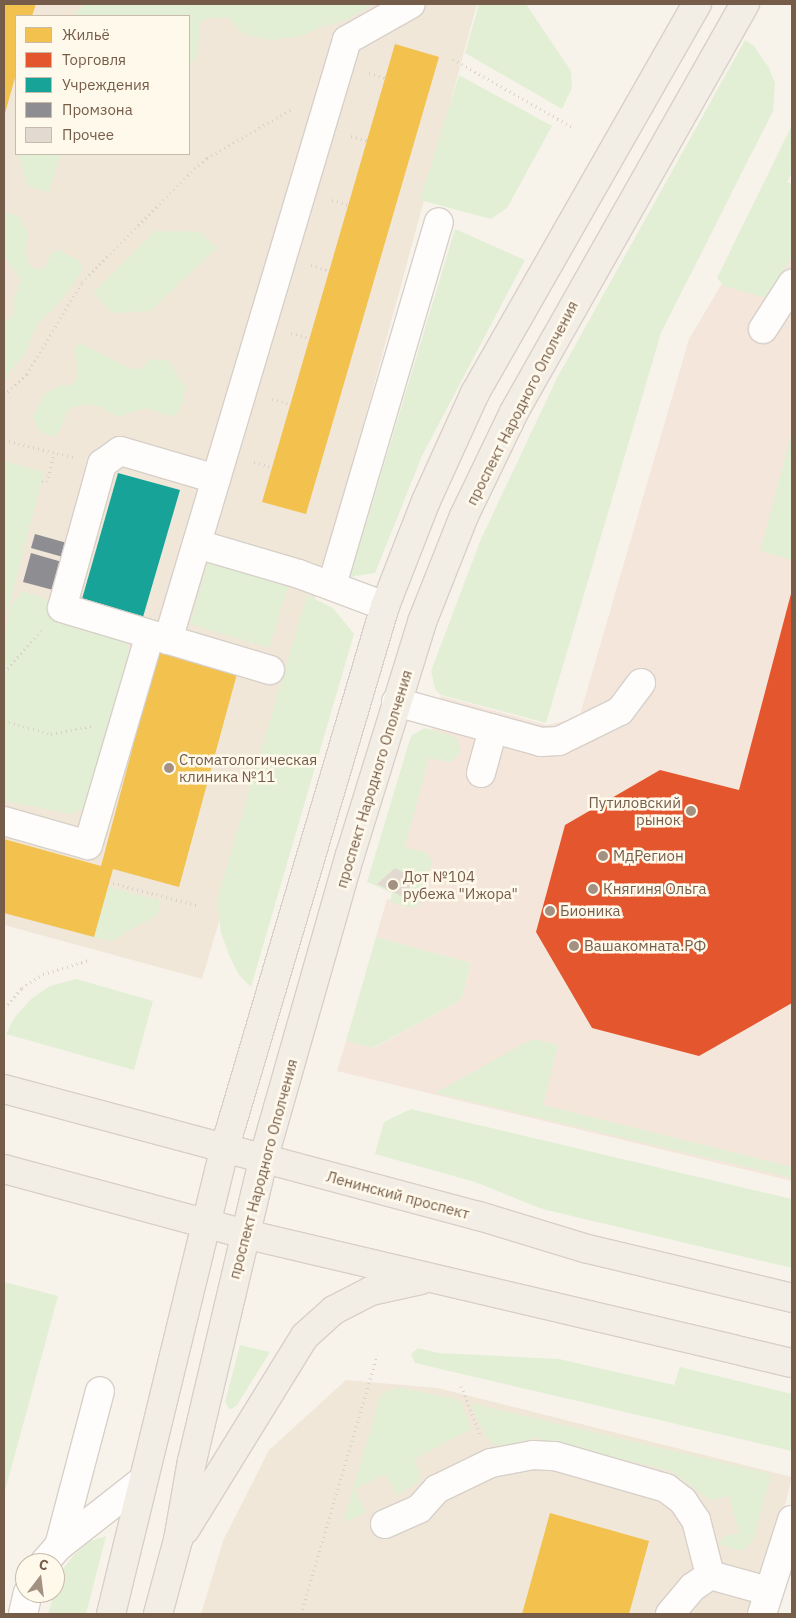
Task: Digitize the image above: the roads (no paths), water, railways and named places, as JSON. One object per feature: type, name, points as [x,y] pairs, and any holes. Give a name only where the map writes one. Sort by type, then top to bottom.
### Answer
[{"type":"main road","points":[[110,1614],[224,1150],[385,606],[426,501],[475,393],[697,4]]},
{"type":"main road","name":"проспект Народного Ополчения","points":[[158,1614],[178,1540],[192,1461],[244,1234],[263,1160],[396,702],[422,622],[460,525],[514,412],[745,4]]},
{"type":"main road","name":"Ленинский проспект","points":[[4,1090],[224,1150],[479,1216],[584,1248],[792,1298]]},
{"type":"main road","points":[[4,1169],[244,1234],[792,1363]]},
{"type":"main road","points":[[178,1540],[305,1336],[334,1310],[371,1291],[426,1278]]},
{"type":"street","points":[[4,822],[88,845],[127,719],[197,544],[347,40],[411,4]]},
{"type":"street","points":[[332,585],[438,222]]},
{"type":"street","points":[[763,330],[792,284]]},
{"type":"street","points":[[216,479],[120,451],[102,464],[62,608],[270,670]]},
{"type":"street","points":[[197,544],[332,585],[385,606]]},
{"type":"street","points":[[396,702],[541,742],[559,741],[620,711],[641,683]]},
{"type":"street","points":[[481,773],[493,729]]},
{"type":"street","points":[[52,1553],[100,1391]]},
{"type":"street","points":[[385,1524],[419,1509],[437,1489],[491,1463],[532,1455],[555,1456],[666,1488],[683,1501],[696,1520],[710,1575],[765,1602],[792,1520]]},
{"type":"street","points":[[53,1553],[142,1482]]},
{"type":"street","points":[[670,1614],[694,1587],[710,1575]]},
{"type":"street","points":[[4,1612],[13,1614]]},
{"type":"place","name":"Стоматологическая клиника №11","points":[[169,768]]},
{"type":"place","name":"Путиловский рынок","points":[[691,811]]},
{"type":"place","name":"МдРегион","points":[[603,856]]},
{"type":"place","name":"Дот №104 рубежа \"Ижора\"","points":[[393,885]]},
{"type":"place","name":"Княгиня Ольга","points":[[593,889]]},
{"type":"place","name":"Бионика","points":[[550,911]]},
{"type":"place","name":"Вашакомната.РФ","points":[[574,946]]}]
